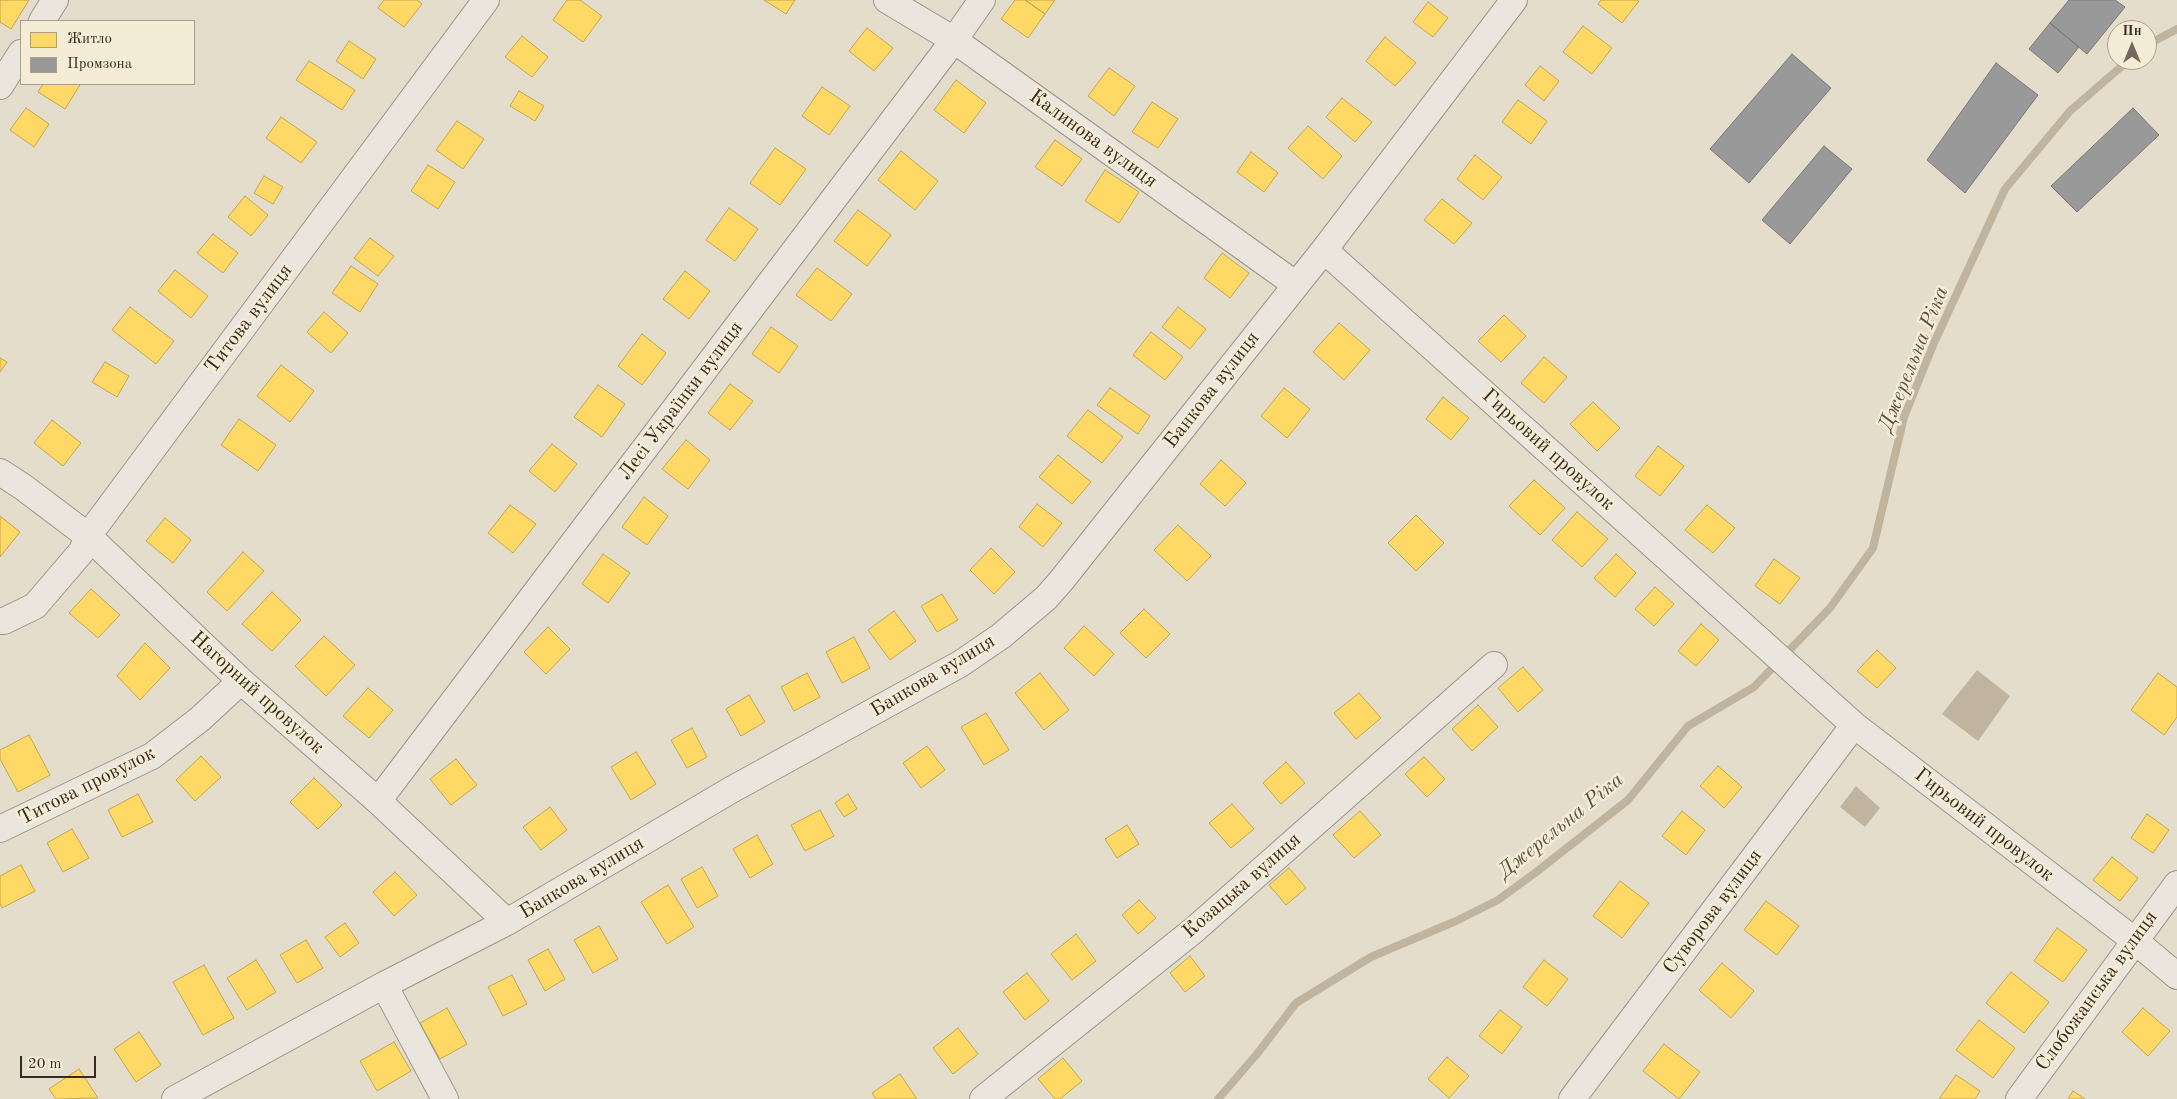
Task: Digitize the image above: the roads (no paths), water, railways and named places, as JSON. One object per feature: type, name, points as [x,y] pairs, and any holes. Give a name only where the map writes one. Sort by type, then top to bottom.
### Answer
[{"type":"street","points":[[43,20],[55,0]]},
{"type":"street","name":"Титова вулиця","points":[[0,621],[4,621],[34,606],[82,551],[88,536],[486,0]]},
{"type":"street","name":"Калинова вулиця","points":[[887,0],[954,40],[1295,284]]},
{"type":"street","name":"Лесі Українки вулиця","points":[[378,801],[954,40],[982,0]]},
{"type":"street","name":"Банкова вулиця","points":[[175,1099],[384,985],[507,922],[731,790],[960,664],[1001,636],[1046,598],[1061,581],[1295,284],[1324,250],[1514,0]]},
{"type":"street","points":[[0,86],[20,55]]},
{"type":"street","name":"Гирьовий провулок","points":[[1324,250],[1854,725],[2134,940],[2177,976]]},
{"type":"street","name":"Нагорний провулок","points":[[0,472],[88,536],[241,681],[378,801],[507,922]]},
{"type":"street","name":"Козацька вулиця","points":[[983,1099],[1194,930],[1494,665]]},
{"type":"street","name":"Титова провулок","points":[[0,829],[152,756],[200,719],[241,681]]},
{"type":"street","name":"Суворова вулиця","points":[[1572,1099],[1854,725]]},
{"type":"street","name":"Слобожанська вулиця","points":[[2019,1099],[2177,884]]},
{"type":"street","points":[[384,985],[446,1099]]},
{"type":"waterway","name":"Джерельна Ріка","points":[[2157,40],[2177,29]]},
{"type":"waterway","name":"Джерельна Ріка","points":[[1218,1099],[1257,1054],[1296,1003],[1371,957],[1456,921],[1498,900],[1535,873],[1628,800],[1688,726],[1754,687],[1830,608],[1873,548],[1904,417],[1934,343],[2005,189],[2070,111],[2117,70]]}]
